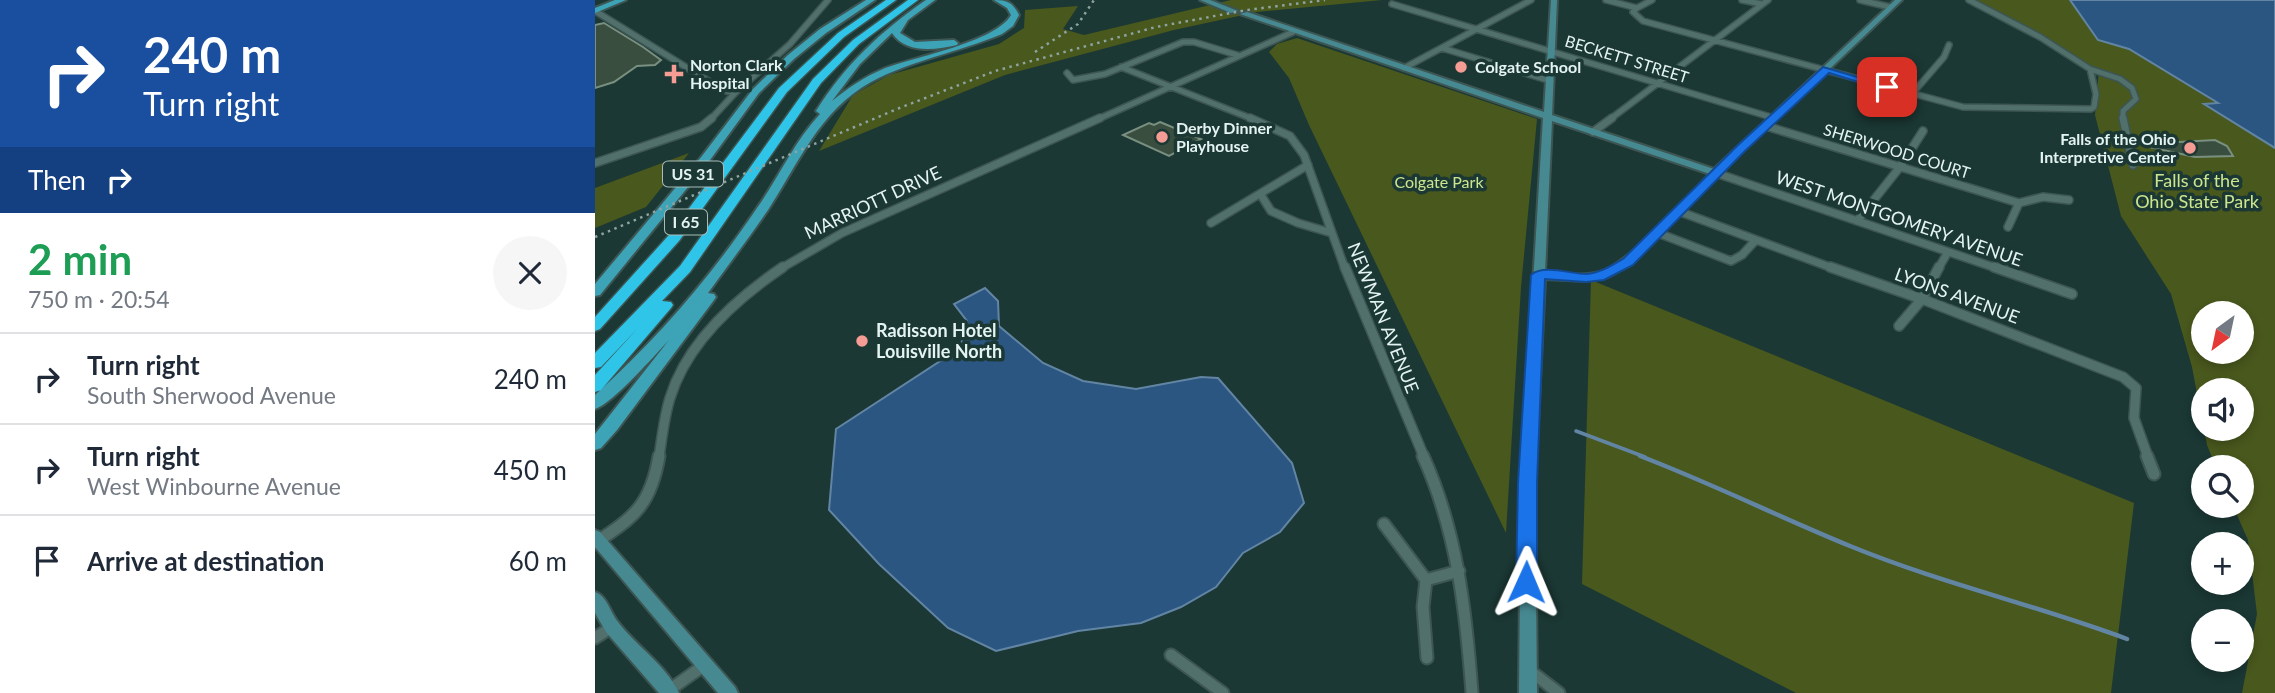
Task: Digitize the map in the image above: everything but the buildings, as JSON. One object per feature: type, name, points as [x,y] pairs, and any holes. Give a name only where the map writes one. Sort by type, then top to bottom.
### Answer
[{"type":"highway","name":"I 65","points":[[595,326],[674,238],[783,90],[841,35],[887,2]]},
{"type":"highway","name":"I 65","points":[[595,363],[685,269],[817,81],[864,36],[913,6]]},
{"type":"highway","points":[[595,386],[671,299],[685,269]]},
{"type":"main road","points":[[595,11],[622,0]]},
{"type":"main road","points":[[823,31],[858,0]]},
{"type":"main road","name":"US 31","points":[[595,292],[698,168],[756,91],[823,31],[871,0]]},
{"type":"main road","points":[[595,404],[646,356],[695,301],[734,245],[750,227],[851,66],[913,6],[931,0]]},
{"type":"main road","points":[[913,6],[897,30],[899,38],[919,45],[952,43],[984,35],[1003,22],[1006,14],[1004,10],[986,0]]},
{"type":"main road","points":[[810,134],[837,102],[862,83],[974,43],[1006,28],[1015,15],[1010,6],[999,0]]},
{"type":"main road","points":[[595,444],[701,309],[745,244],[750,227]]},
{"type":"street","points":[[595,163],[701,127],[716,116],[735,93],[790,44],[828,0]]},
{"type":"street","points":[[1203,0],[1234,11]]},
{"type":"street","points":[[1404,68],[1531,0]]},
{"type":"street","points":[[1528,693],[1528,483],[1555,0]]},
{"type":"street","points":[[1606,0],[1637,8]]},
{"type":"street","points":[[1652,0],[1633,12],[1643,20],[1912,94],[1982,109],[2091,110],[2096,94],[2090,69]]},
{"type":"street","points":[[1742,0],[1765,2]]},
{"type":"street","points":[[1860,0],[1890,7]]},
{"type":"street","points":[[1538,275],[1586,278],[1604,275],[1628,262],[1716,173],[1899,0]]},
{"type":"street","points":[[1969,0],[2039,37],[2090,69],[2109,74],[2132,88],[2136,99],[2123,111],[2123,118],[2133,165]]},
{"type":"street","points":[[1593,132],[1765,2]]},
{"type":"street","name":"BECKETT STREET","points":[[1392,5],[1774,118]]},
{"type":"street","points":[[595,11],[721,89],[735,93]]},
{"type":"street","points":[[1244,14],[1716,173]]},
{"type":"street","name":"MARRIOTT DRIVE","points":[[596,540],[621,527],[646,502],[654,477],[670,396],[685,365],[714,325],[750,291],[795,259],[842,233],[1293,32]]},
{"type":"street","points":[[1067,73],[1070,79],[1091,78],[1183,42],[1194,42],[1237,55]]},
{"type":"street","points":[[1912,94],[1944,57],[1949,45]]},
{"type":"street","points":[[1442,48],[1551,81]]},
{"type":"street","name":"NEWMAN AVENUE","points":[[1121,67],[1289,134],[1299,145],[1364,322],[1439,491],[1459,571],[1469,645],[1472,693]]},
{"type":"street","points":[[1547,134],[1559,125],[1573,125]]},
{"type":"street","name":"SHERWOOD COURT","points":[[1766,126],[2019,203]]},
{"type":"street","points":[[1857,221],[1923,131]]},
{"type":"street","points":[[1210,223],[1308,165]]},
{"type":"street","name":"WEST MONTGOMERY AVENUE","points":[[1716,173],[2072,293]]},
{"type":"street","points":[[1261,195],[1271,211],[1298,223],[1332,233]]},
{"type":"street","points":[[2008,227],[2019,203],[2043,197],[2069,200]]},
{"type":"street","name":"LYONS AVENUE","points":[[1678,211],[1922,299],[2123,377],[2136,388],[2134,418],[2154,474]]},
{"type":"street","points":[[1658,233],[1731,261],[1742,255],[1755,241]]},
{"type":"street","points":[[1899,326],[1922,299],[1948,252]]},
{"type":"street","points":[[1384,524],[1426,580],[1423,607],[1427,658]]},
{"type":"street","points":[[596,540],[729,693]]},
{"type":"street","points":[[1426,580],[1459,571]]},
{"type":"street","points":[[595,598],[612,627],[668,692],[706,664]]},
{"type":"street","points":[[595,638],[612,627]]},
{"type":"street","points":[[1171,655],[1223,693]]},
{"type":"street","points":[[1529,670],[1559,693]]},
{"type":"green space","points":[[1231,0],[1382,0],[1257,12],[1174,30],[1005,75],[819,151],[853,95],[889,75],[999,44],[1024,28],[1025,10],[1078,6],[1063,29],[1084,35]]},
{"type":"green space","name":"Falls of the Ohio State Park","points":[[1969,0],[2175,0],[2275,107],[2275,693],[2242,693],[2246,672],[2254,672],[2254,630],[2257,614],[2254,532],[2244,532],[2238,518],[2254,518],[2254,455],[2211,455],[2206,441],[2254,441],[2254,378],[2194,378],[2191,364],[2254,364],[2254,301],[2191,301],[2191,364],[2171,294],[2121,216],[2095,115],[2099,70]]},
{"type":"green space","name":"Colgate Park","points":[[1297,38],[1537,119],[1521,287],[1506,533],[1309,125],[1289,78],[1269,52],[1277,44]]},
{"type":"green space","points":[[689,153],[646,207],[595,228],[595,188]]},
{"type":"green space","points":[[1591,280],[2134,503],[2111,693],[1796,693],[1582,584]]},
{"type":"water","points":[[2070,0],[2275,0],[2275,148],[2204,104],[2218,103],[2129,49],[2098,40]]},
{"type":"water","points":[[985,288],[998,301],[999,326],[1043,363],[1083,381],[1136,389],[1201,377],[1218,378],[1292,463],[1304,503],[1280,532],[1243,553],[1216,587],[1181,607],[1141,623],[1078,631],[996,651],[948,628],[879,564],[829,510],[836,429],[960,348],[967,321],[954,304]]},
{"type":"waterway","points":[[1576,431],[1645,457]]},
{"type":"waterway","points":[[1640,456],[1884,559],[2127,639]]},
{"type":"railway","points":[[1035,52],[1078,24],[1094,0]]},
{"type":"railway","points":[[595,237],[897,109],[995,71],[1156,27],[1247,10],[1325,0]]},
{"type":"place","name":"Colgate School","points":[[1461,67]]},
{"type":"place","name":"Norton Clark Hospital","points":[[674,74]]},
{"type":"place","name":"Derby Dinner Playhouse","points":[[1162,137]]},
{"type":"place","name":"Falls of the Ohio Interpretive Center","points":[[2190,148]]},
{"type":"place","name":"Radisson Hotel Louisville North","points":[[862,341]]},
{"type":"route","points":[[1526,582],[1538,275],[1586,278],[1617,270],[1658,233],[1741,148],[1827,69],[1887,87]]}]
